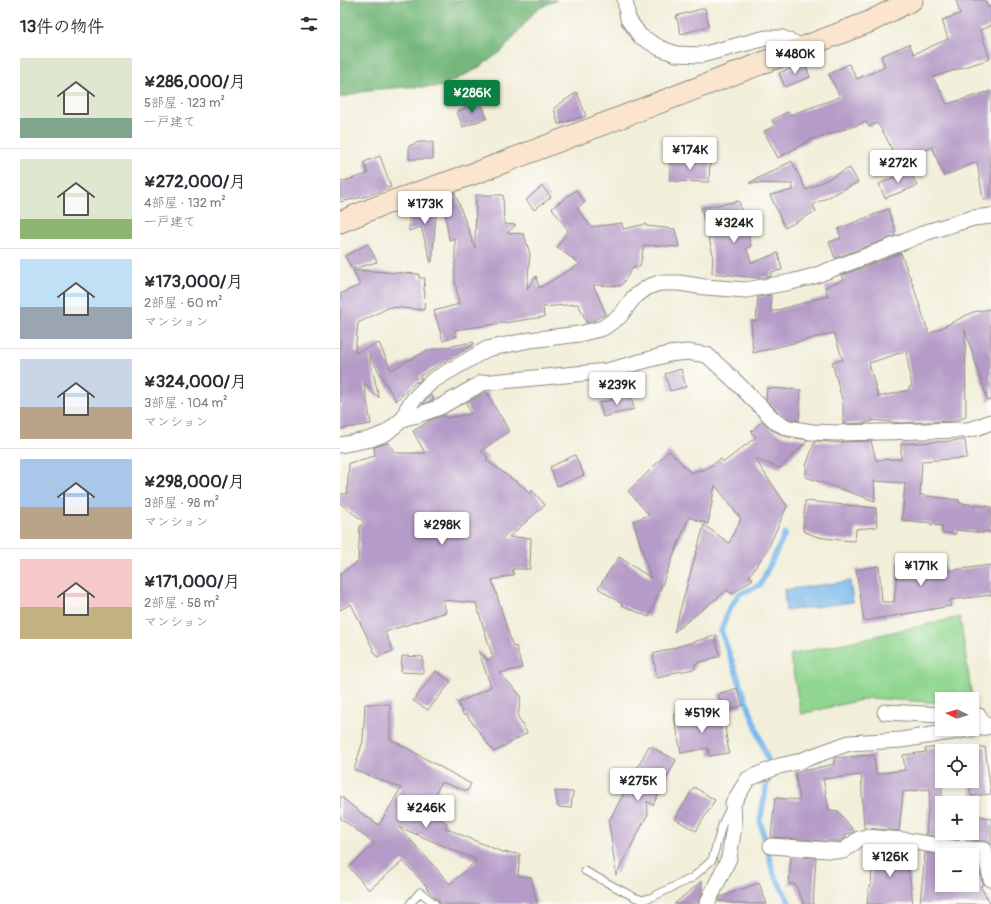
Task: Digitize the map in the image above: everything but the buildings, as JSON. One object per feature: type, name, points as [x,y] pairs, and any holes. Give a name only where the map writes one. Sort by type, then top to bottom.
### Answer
[{"type":"street","points":[[625,0],[628,19],[640,36],[660,48],[676,54],[701,55],[766,38],[782,38],[803,47]]},
{"type":"street","points":[[340,222],[379,206],[492,166],[869,22],[912,0]]},
{"type":"street","points":[[404,418],[407,409],[413,400],[432,381],[487,350],[530,340],[579,334],[603,328],[620,316],[634,297],[658,283],[679,283],[705,287],[746,290],[791,282],[814,276],[927,232],[973,218],[991,216]]},
{"type":"street","points":[[340,445],[371,440],[386,432],[404,418],[418,416],[440,407],[482,383],[607,371],[669,354],[687,352],[707,355],[776,422],[788,428],[812,432],[838,433],[966,430],[991,422]]},
{"type":"street","points":[[885,712],[935,715]]},
{"type":"street","points":[[707,904],[729,858],[734,826],[733,803],[748,779],[779,766],[797,762],[849,743],[901,740],[935,734]]},
{"type":"street","points":[[771,846],[843,851],[859,839],[866,837],[903,840],[953,848],[984,850],[991,879]]},
{"type":"lane","points":[[585,872],[634,897],[643,900],[652,897],[692,878],[712,860],[723,822],[733,803]]},
{"type":"lane","points":[[410,904],[420,892],[435,904]]},
{"type":"green space","points":[[340,0],[557,0],[537,9],[502,51],[475,70],[440,87],[407,87],[368,90],[340,98]]},
{"type":"green space","points":[[960,617],[971,692],[935,692],[935,703],[869,698],[801,714],[790,655]]},
{"type":"water","points":[[850,581],[853,602],[786,611],[784,590]]},
{"type":"waterway","points":[[785,534],[760,585],[739,594],[728,611],[721,631],[770,766],[760,821],[773,872],[790,904]]}]
